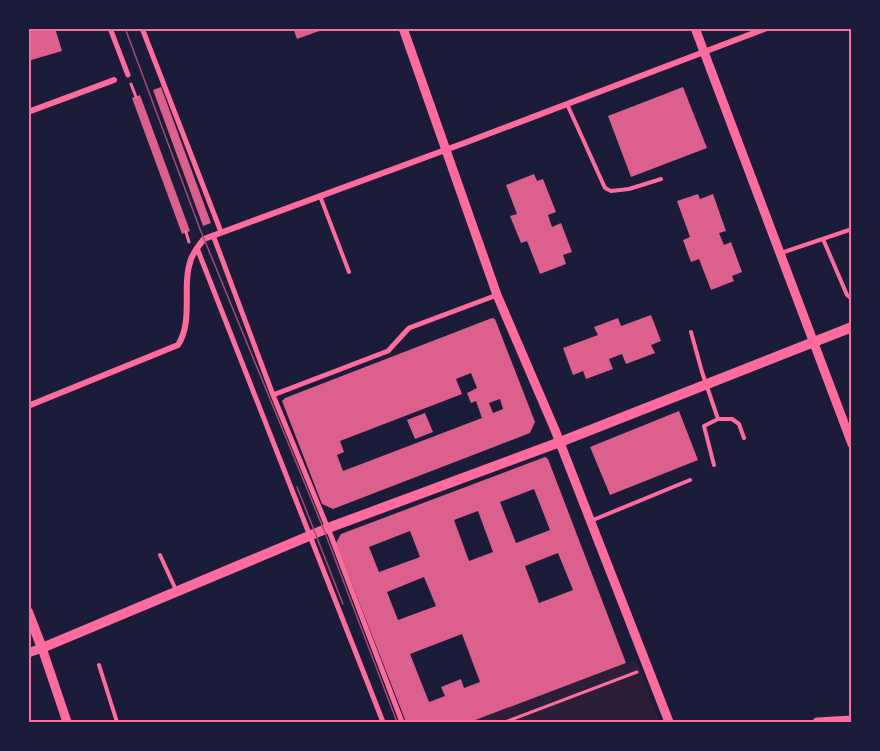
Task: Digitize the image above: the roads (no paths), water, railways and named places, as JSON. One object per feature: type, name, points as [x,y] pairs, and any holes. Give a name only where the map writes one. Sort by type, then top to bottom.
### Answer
[{"type":"main road","points":[[28,612],[42,648],[328,528],[560,442],[852,327]]},
{"type":"street","points":[[110,28],[128,75]]},
{"type":"street","points":[[142,28],[221,232]]},
{"type":"street","points":[[403,28],[497,295],[560,442],[589,522],[669,723]]},
{"type":"street","points":[[695,28],[852,444]]},
{"type":"street","points":[[28,406],[178,345],[185,328],[190,260],[204,239],[767,28]]},
{"type":"street","points":[[28,112],[114,80]]},
{"type":"street","points":[[213,235],[402,723]]},
{"type":"street","points":[[197,248],[383,723]]},
{"type":"street","points":[[273,394],[388,351],[409,328],[497,295]]},
{"type":"street","points":[[28,653],[42,648],[67,723]]},
{"type":"street","points":[[817,723],[852,720]]},
{"type":"lane","points":[[566,104],[605,188],[611,191],[629,189],[661,179]]},
{"type":"lane","points":[[320,195],[349,272]]},
{"type":"lane","points":[[780,254],[849,228],[852,229]]},
{"type":"lane","points":[[822,239],[847,295],[852,298]]},
{"type":"lane","points":[[691,332],[718,419]]},
{"type":"lane","points":[[714,465],[704,426],[718,419],[732,419],[739,424],[744,438]]},
{"type":"lane","points":[[589,522],[690,480]]},
{"type":"lane","points":[[160,555],[177,591]]},
{"type":"lane","points":[[99,665],[117,723]]},
{"type":"tram line","points":[[125,28],[200,229],[324,530],[397,722]]},
{"type":"tram line","points":[[297,487],[343,604]]}]
